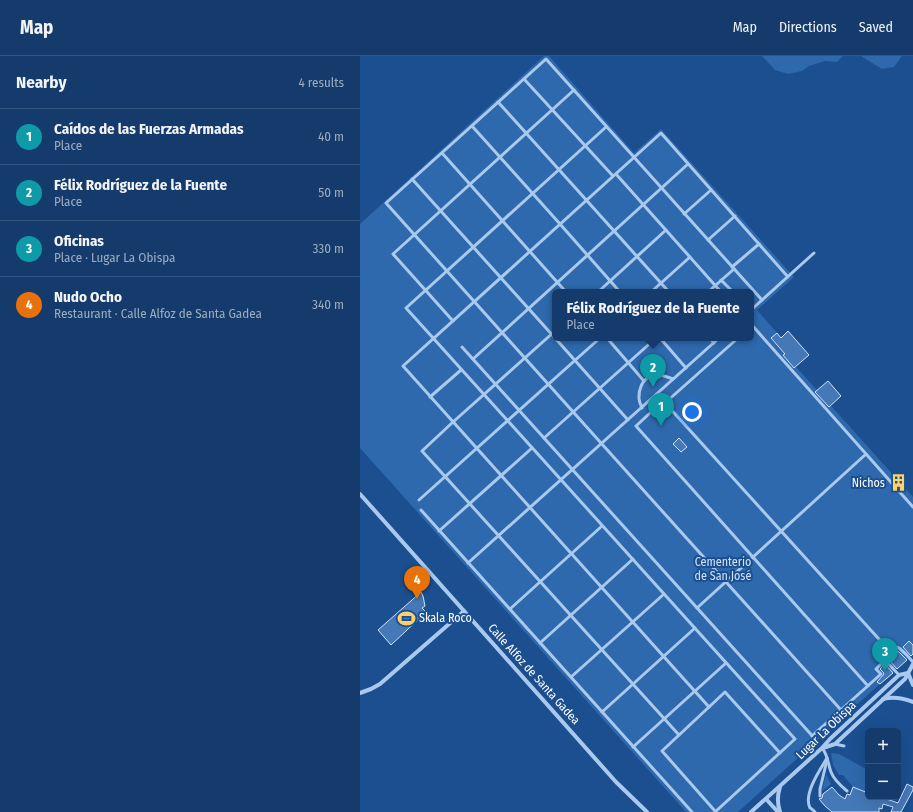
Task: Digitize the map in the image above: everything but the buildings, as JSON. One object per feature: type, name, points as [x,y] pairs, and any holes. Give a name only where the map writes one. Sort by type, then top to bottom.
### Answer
[{"type":"street","name":"Calle Alfoz de Santa Gadea","points":[[360,494],[616,782],[647,812]]},
{"type":"street","points":[[360,693],[380,684],[464,611]]},
{"type":"street","points":[[822,748],[835,744],[905,679],[913,663]]},
{"type":"street","points":[[899,675],[908,673]]},
{"type":"street","points":[[908,673],[913,685]]},
{"type":"street","name":"Lugar La Obispa","points":[[751,812],[780,787],[899,675]]},
{"type":"street","points":[[883,699],[902,698],[913,702]]},
{"type":"street","points":[[779,812],[778,794],[780,787]]},
{"type":"street","points":[[766,799],[779,812]]},
{"type":"lane","points":[[752,289],[546,59],[386,202],[524,358],[841,710]]},
{"type":"lane","points":[[524,79],[585,146],[644,205],[719,289]]},
{"type":"lane","points":[[453,321],[393,254],[574,90]]},
{"type":"lane","points":[[498,102],[666,289]]},
{"type":"lane","points":[[472,126],[617,289]]},
{"type":"lane","points":[[606,127],[406,308],[795,739],[780,753],[715,812],[662,751],[725,692],[780,753]]},
{"type":"lane","points":[[709,707],[403,366],[661,133],[788,277]]},
{"type":"lane","points":[[442,153],[564,289]]},
{"type":"lane","points":[[473,359],[688,164]]},
{"type":"lane","points":[[412,179],[551,334],[422,451],[679,735]]},
{"type":"lane","points":[[684,214],[711,190]]},
{"type":"lane","points":[[708,240],[735,216]]},
{"type":"lane","points":[[601,289],[666,230]]},
{"type":"lane","points":[[711,289],[759,244]]},
{"type":"lane","points":[[754,307],[814,253]]},
{"type":"lane","points":[[654,289],[690,257]]},
{"type":"lane","points":[[721,280],[730,289]]},
{"type":"lane","points":[[754,291],[762,300]]},
{"type":"lane","points":[[754,328],[913,507]]},
{"type":"lane","points":[[558,341],[628,420]]},
{"type":"lane","points":[[419,500],[597,341]]},
{"type":"lane","points":[[610,341],[644,381]]},
{"type":"lane","points":[[544,438],[652,341]]},
{"type":"lane","points":[[663,341],[686,368]]},
{"type":"lane","points":[[735,341],[636,426],[868,686]]},
{"type":"lane","points":[[468,563],[714,343]]},
{"type":"lane","points":[[462,347],[816,740]]},
{"type":"lane","points":[[430,397],[461,370]]},
{"type":"lane","points":[[642,408],[639,395],[640,388],[647,378],[657,375],[673,379]]},
{"type":"lane","points":[[657,394],[887,648]]},
{"type":"lane","points":[[439,531],[532,448]]},
{"type":"lane","points":[[697,608],[866,454]]},
{"type":"lane","points":[[421,510],[692,812]]},
{"type":"lane","points":[[510,609],[602,526]]},
{"type":"lane","points":[[540,643],[633,559]]},
{"type":"lane","points":[[571,677],[664,594]]},
{"type":"lane","points":[[602,712],[695,628]]},
{"type":"lane","points":[[899,675],[885,660],[884,655],[887,648],[892,646],[898,647],[913,663]]},
{"type":"lane","points":[[812,736],[881,674],[876,669],[885,660]]},
{"type":"lane","points":[[633,747],[726,663]]},
{"type":"lane","points":[[835,744],[844,746]]},
{"type":"lane","points":[[822,748],[826,752],[831,773],[838,783],[847,791]]},
{"type":"lane","points":[[820,796],[820,789],[827,758]]},
{"type":"lane","points":[[815,812],[810,808],[808,800],[812,785],[827,758]]},
{"type":"green space","name":"Cementerio de San José","points":[[544,56],[549,56],[634,153],[661,129],[794,277],[757,310],[777,333],[771,339],[913,497],[913,654],[738,812],[686,812],[360,448],[360,224]]},
{"type":"green space","points":[[762,56],[843,56],[837,62],[825,61],[809,66],[802,71],[788,74],[775,70]]},
{"type":"green space","points":[[861,56],[902,56],[894,67],[882,69]]},
{"type":"green space","points":[[831,753],[839,754],[865,768],[865,792],[853,787],[843,775],[839,775],[833,765]]},
{"type":"green space","points":[[826,774],[831,784],[822,791]]},
{"type":"place","name":"Félix Rodríguez de la Fuente","points":[[653,387]]},
{"type":"place","name":"Caídos de las Fuerzas Armadas","points":[[661,426]]},
{"type":"place","name":"Nichos","points":[[898,483]]},
{"type":"place","name":"Nudo Ocho","points":[[417,599]]},
{"type":"place","name":"Skala Roco","points":[[406,618]]},
{"type":"place","name":"Oficinas","points":[[885,671]]}]
